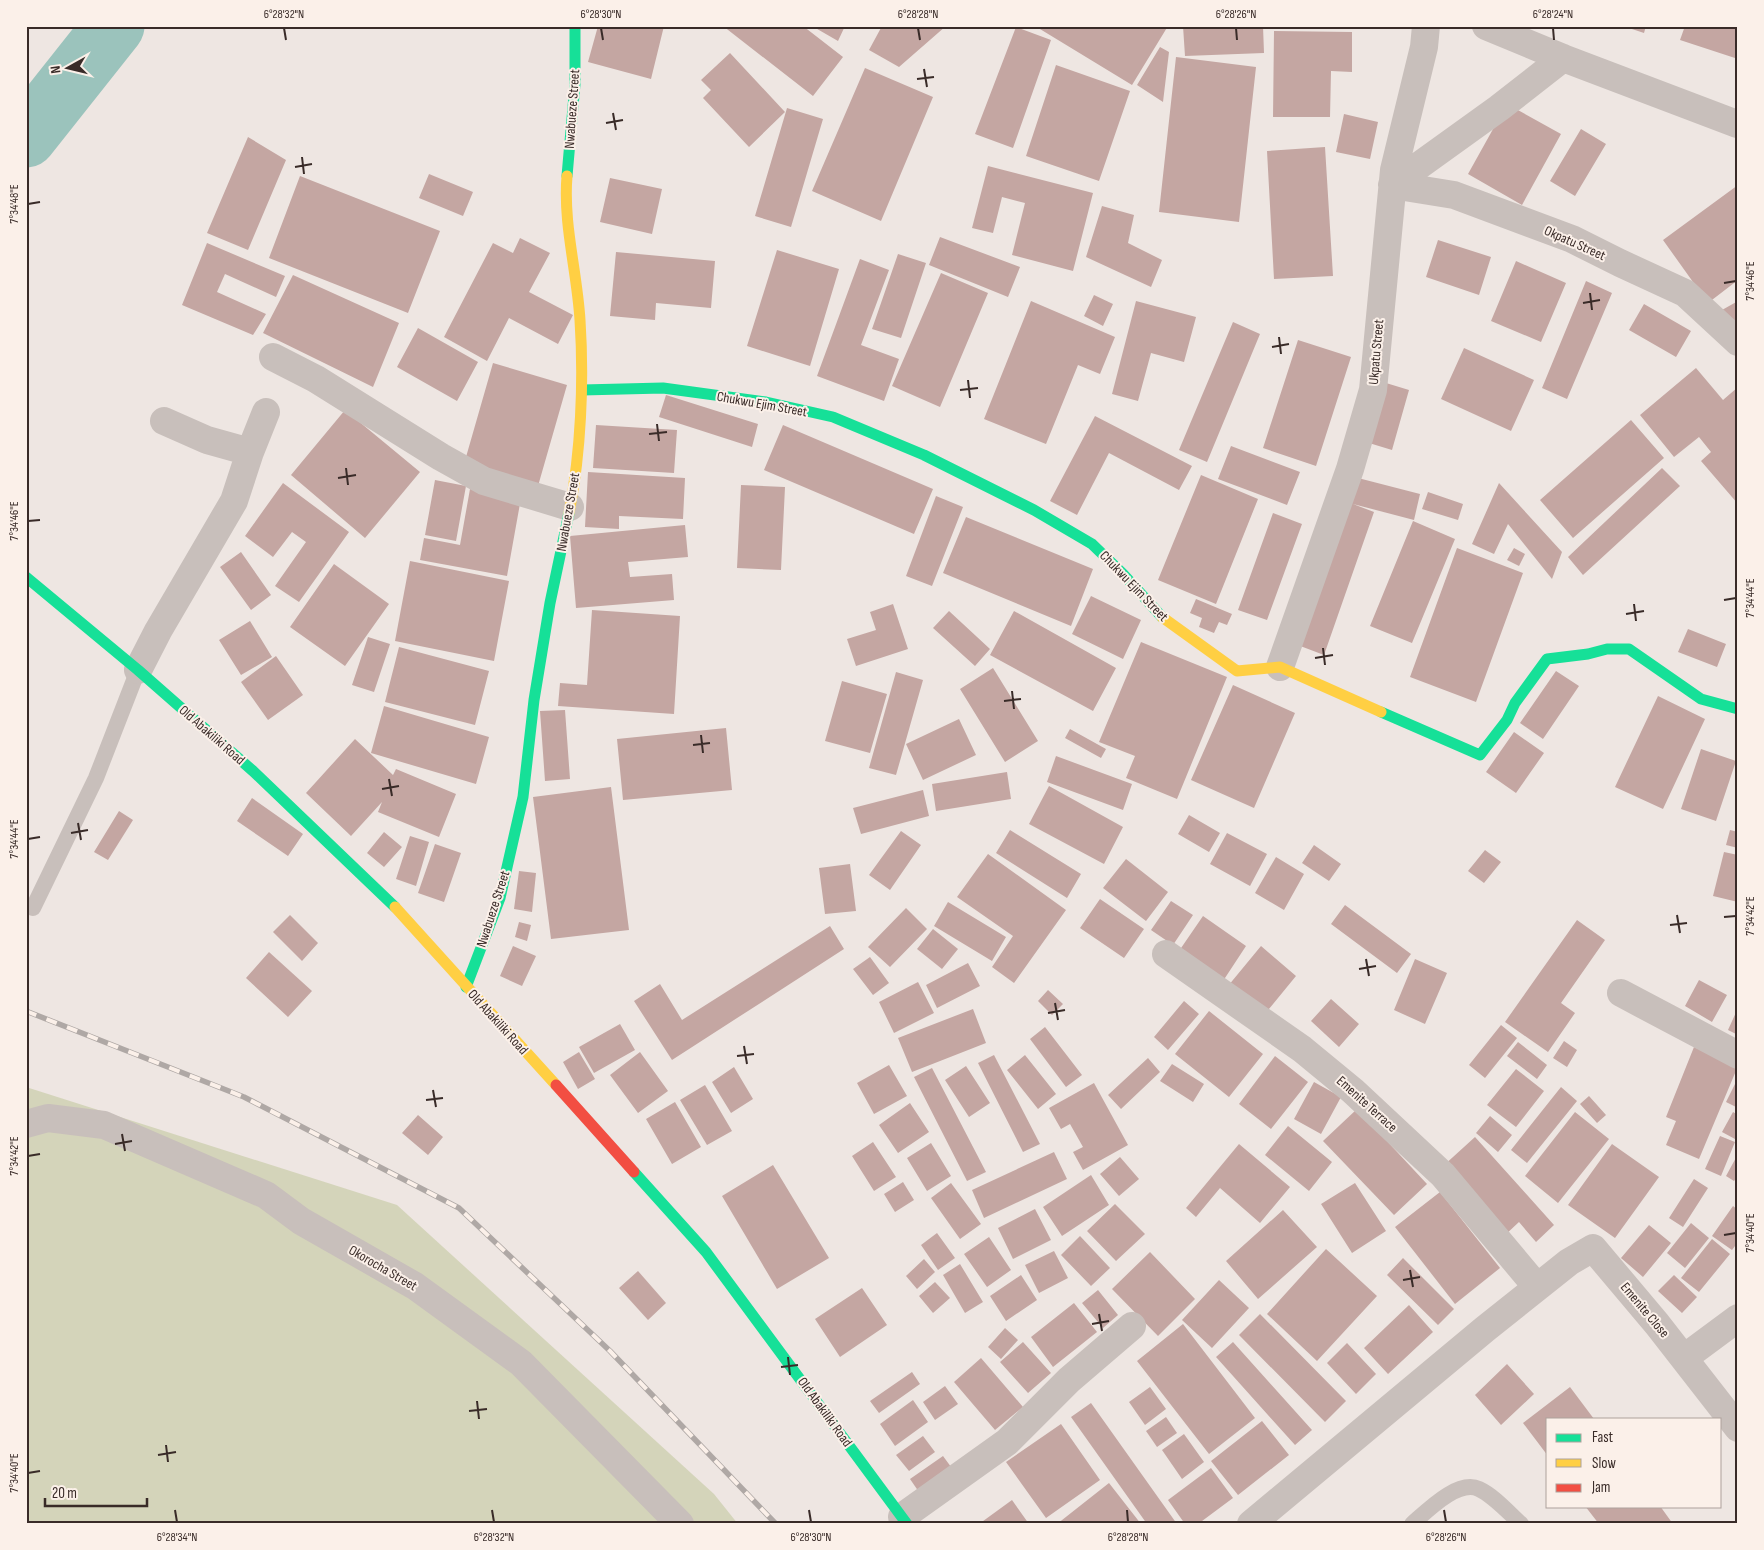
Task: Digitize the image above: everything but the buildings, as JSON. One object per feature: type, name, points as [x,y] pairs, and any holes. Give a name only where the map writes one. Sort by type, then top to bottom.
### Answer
[{"type":"street","name":"Nwabueze Street","points":[[466,987],[500,898],[523,798],[534,700],[550,604],[570,507],[578,444],[582,390],[580,319],[565,200],[575,84],[575,26]]},
{"type":"street","name":"Ukpatu Street","points":[[1280,667],[1350,469],[1373,390],[1394,170],[1424,47],[1426,26]]},
{"type":"street","points":[[1486,26],[1563,58],[1737,124]]},
{"type":"street","points":[[1392,185],[1499,108],[1563,58]]},
{"type":"street","name":"Okpatu Street","points":[[1392,185],[1454,195],[1572,239],[1620,264],[1685,293],[1738,342]]},
{"type":"street","points":[[274,357],[316,379],[441,457],[484,481],[570,507]]},
{"type":"street","name":"Chukwu Ejim Street","points":[[582,390],[663,388],[766,402],[834,418],[924,455],[1034,510],[1092,544],[1123,574],[1166,621],[1237,671],[1280,667],[1480,755],[1507,720],[1515,703],[1547,659],[1588,654],[1607,649],[1630,649],[1701,699],[1738,709]]},
{"type":"street","points":[[138,670],[158,631],[234,501],[250,452],[266,412]]},
{"type":"street","points":[[164,421],[207,440],[250,452]]},
{"type":"street","name":"Old Abakiliki Road","points":[[26,577],[138,670],[253,772],[389,900],[706,1252],[905,1521]]},
{"type":"street","name":"Emenite Terrace","points":[[1166,954],[1302,1049],[1354,1091],[1444,1175],[1537,1287]]},
{"type":"street","points":[[1621,993],[1738,1054]]},
{"type":"street","name":"Okorocha Street","points":[[26,1124],[48,1118],[104,1125],[266,1195],[301,1221],[415,1286],[521,1363],[680,1524]]},
{"type":"street","name":"Emenite Close","points":[[1537,1287],[1569,1262],[1592,1248],[1658,1324],[1738,1428]]},
{"type":"street","points":[[1251,1524],[1375,1419],[1537,1287]]},
{"type":"street","points":[[1684,1358],[1738,1318]]},
{"type":"street","points":[[905,1521],[1007,1442],[1069,1380],[1132,1326]]},
{"type":"lane","points":[[33,908],[96,778],[138,670]]},
{"type":"lane","points":[[1412,1524],[1444,1497],[1466,1486],[1478,1488],[1499,1503],[1521,1524]]},
{"type":"green space","points":[[26,1087],[397,1205],[714,1494],[738,1524],[26,1524]]},
{"type":"waterway","points":[[26,137],[114,26]]},
{"type":"railway","points":[[26,1011],[244,1097],[459,1208],[610,1351],[776,1524]]},
{"type":"traffic: fast","points":[[567,176],[575,84],[575,26]]},
{"type":"traffic: fast","points":[[582,390],[663,388],[766,402],[833,417],[924,455],[1034,510],[1092,544],[1123,574],[1162,617]]},
{"type":"traffic: fast","points":[[466,987],[500,898],[523,797],[534,700],[550,603],[569,513]]},
{"type":"traffic: fast","points":[[26,577],[138,670],[253,771],[395,907]]},
{"type":"traffic: fast","points":[[1381,712],[1480,755],[1507,720],[1515,703],[1547,659],[1588,654],[1607,649],[1629,649],[1701,699],[1738,709]]},
{"type":"traffic: fast","points":[[634,1172],[706,1252],[907,1524]]},
{"type":"traffic: slow","points":[[567,176],[567,212],[578,302],[582,367],[579,442],[569,513]]},
{"type":"traffic: slow","points":[[1162,617],[1237,671],[1280,667],[1381,712]]},
{"type":"traffic: slow","points":[[395,907],[556,1085]]},
{"type":"traffic: jam","points":[[556,1085],[634,1172]]}]
